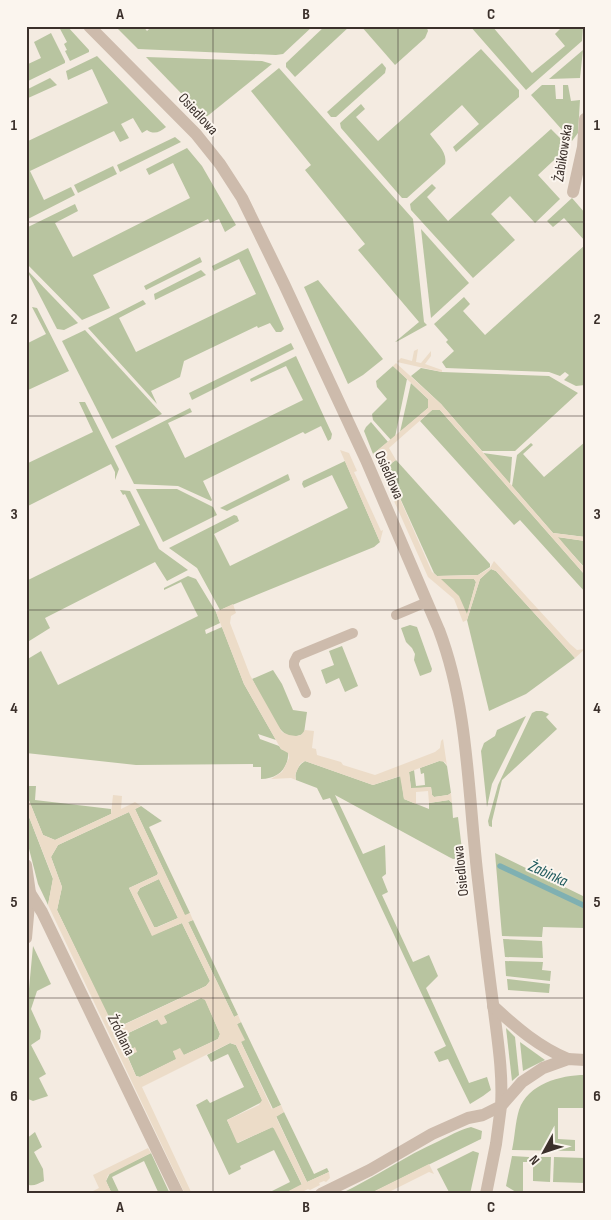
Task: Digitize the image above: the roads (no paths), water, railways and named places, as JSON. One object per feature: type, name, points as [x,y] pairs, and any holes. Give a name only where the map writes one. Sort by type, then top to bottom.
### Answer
[{"type":"street","name":"Osiedlowa","points":[[88,26],[196,134],[220,164],[242,198],[366,460],[429,605],[448,655],[459,704],[502,1078],[501,1106],[496,1144],[486,1194]]},
{"type":"street","name":"Żabikowska","points":[[573,192],[583,147],[585,119]]},
{"type":"street","name":"Źródlana","points":[[26,865],[30,893],[26,938]]},
{"type":"street","name":"Źródlana","points":[[30,893],[42,912],[178,1194]]},
{"type":"street","points":[[493,1006],[542,1047],[568,1059],[585,1060]]},
{"type":"street","points":[[321,1194],[370,1170],[432,1134],[468,1118],[484,1115],[501,1106],[514,1089],[531,1075],[543,1068],[568,1059]]},
{"type":"lane","points":[[396,615],[429,605]]},
{"type":"lane","points":[[306,694],[294,666],[297,656],[353,633]]},
{"type":"waterway","name":"Żabinka","points":[[500,866],[585,906]]}]
